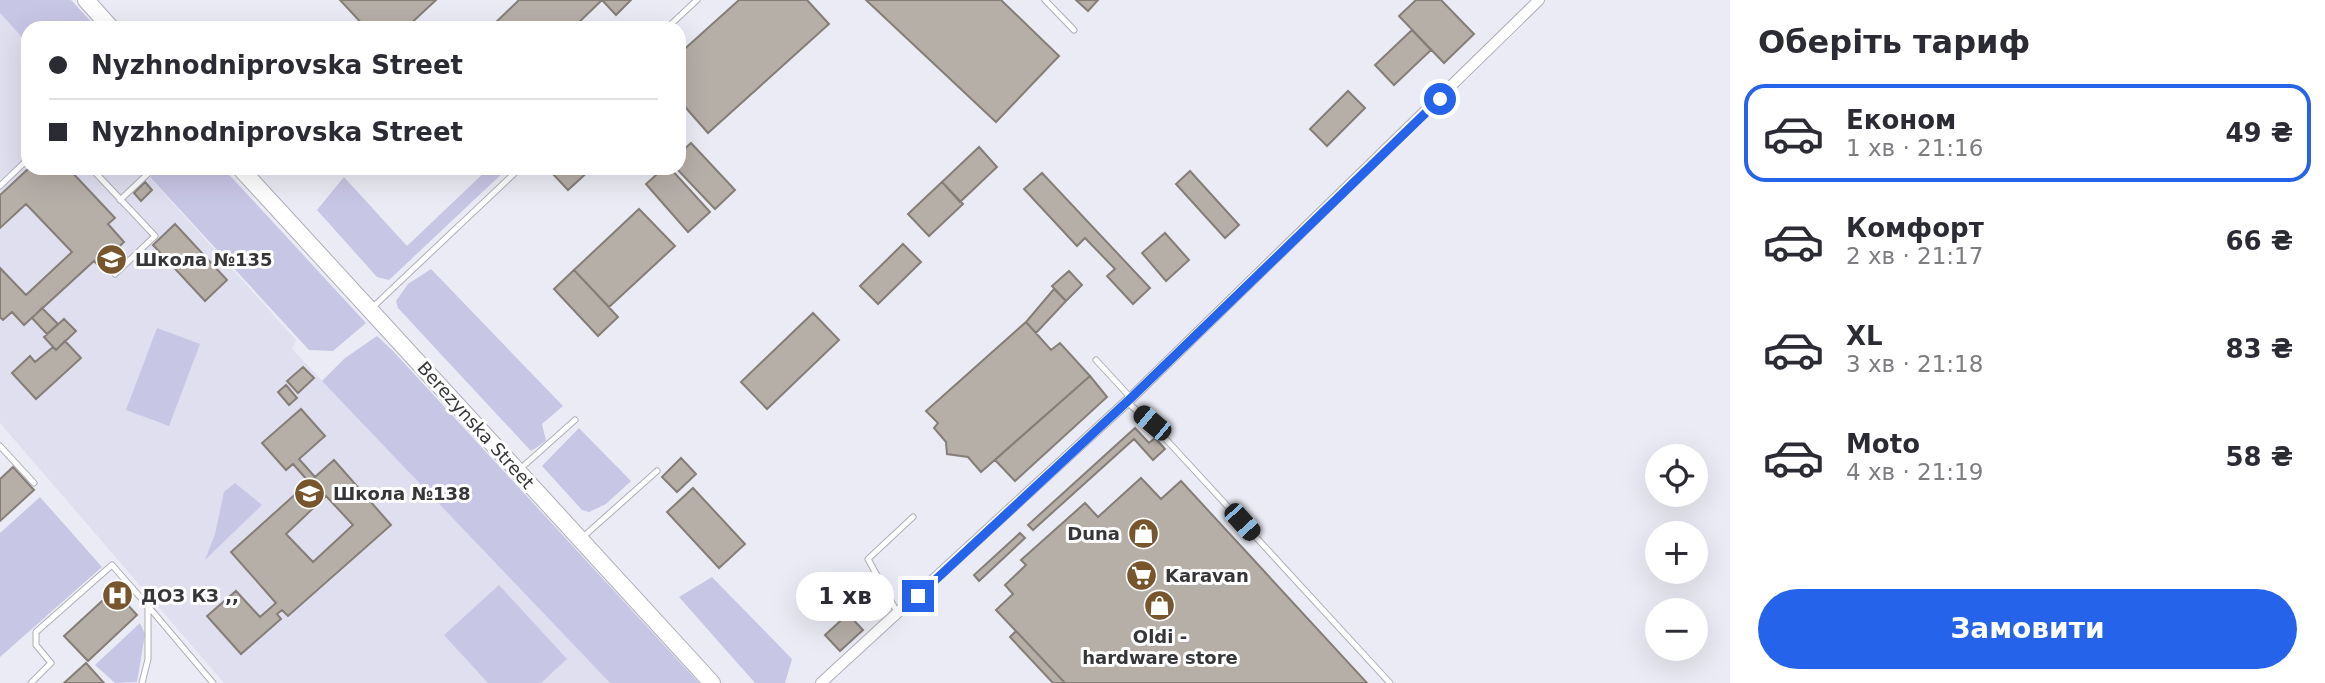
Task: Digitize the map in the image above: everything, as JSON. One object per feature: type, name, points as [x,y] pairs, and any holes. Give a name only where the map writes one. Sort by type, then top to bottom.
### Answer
[{"type":"street","points":[[86,0],[105,21]]},
{"type":"street","points":[[821,683],[1129,400],[1539,0]]},
{"type":"street","name":"Berezynska Street","points":[[246,175],[712,683]]},
{"type":"lane","points":[[674,21],[697,0]]},
{"type":"lane","points":[[1045,0],[1074,30]]},
{"type":"lane","points":[[0,186],[21,166]]},
{"type":"lane","points":[[97,175],[155,236],[115,274]]},
{"type":"lane","points":[[120,200],[147,175]]},
{"type":"lane","points":[[370,309],[513,175]]},
{"type":"lane","points":[[1097,360],[1129,400],[1390,683]]},
{"type":"lane","points":[[517,472],[575,420]]},
{"type":"lane","points":[[1,449],[33,483]]},
{"type":"lane","points":[[580,539],[657,471]]},
{"type":"lane","points":[[898,614],[868,559],[913,517]]},
{"type":"lane","points":[[31,683],[51,663],[36,645],[36,632],[111,565],[213,683]]},
{"type":"lane","points":[[142,683],[148,659],[148,606]]},
{"type":"shaded area","points":[[0,0],[71,0],[90,21],[21,21],[21,36],[0,13]]},
{"type":"shaded area","points":[[0,13],[21,36],[21,175],[147,175],[296,340],[292,349],[610,683],[224,683],[0,423]]},
{"type":"shaded area","points":[[229,175],[366,323],[333,351],[309,350],[150,177]]},
{"type":"shaded area","points":[[482,175],[501,175],[389,280],[377,277],[317,210],[344,177],[407,246]]},
{"type":"shaded area","points":[[431,269],[563,406],[542,424],[546,441],[531,451],[398,308],[396,301],[408,284]]},
{"type":"shaded area","points":[[157,328],[200,344],[169,426],[126,410]]},
{"type":"shaded area","points":[[377,336],[699,683],[610,683],[322,381],[345,358]]},
{"type":"shaded area","points":[[579,428],[631,481],[606,504],[589,512],[582,510],[542,466]]},
{"type":"shaded area","points":[[235,483],[262,505],[205,560],[215,534],[224,492]]},
{"type":"shaded area","points":[[40,497],[102,567],[0,657],[0,533]]},
{"type":"shaded area","points":[[712,577],[792,659],[785,683],[755,683],[679,597]]},
{"type":"shaded area","points":[[499,585],[567,659],[541,683],[488,683],[444,635]]},
{"type":"shaded area","points":[[140,623],[145,634],[137,682],[115,683],[95,665]]},
{"type":"building","points":[[340,0],[436,0],[414,21],[360,21]]},
{"type":"building","points":[[519,0],[602,0],[580,21],[497,21]]},
{"type":"building","points":[[602,0],[631,0],[616,15]]},
{"type":"building","points":[[739,0],[807,0],[829,24],[708,133],[686,108],[686,48]]},
{"type":"building","points":[[866,0],[1001,0],[1059,56],[996,122]]},
{"type":"building","points":[[1076,0],[1098,0],[1088,11]]},
{"type":"building","points":[[1416,0],[1441,0],[1474,34],[1444,63],[1399,16]]},
{"type":"building","points":[[1412,30],[1431,50],[1394,85],[1375,65]]},
{"type":"building","points":[[1348,91],[1365,108],[1327,146],[1310,129]]},
{"type":"building","points":[[691,143],[735,190],[715,209],[683,175],[686,175],[686,148]]},
{"type":"building","points":[[979,147],[997,167],[960,202],[942,182]]},
{"type":"building","points":[[1190,171],[1239,225],[1225,238],[1176,184]]},
{"type":"building","points":[[1042,173],[1150,288],[1133,304],[1107,276],[1115,269],[1085,238],[1077,246],[1024,189]]},
{"type":"building","points":[[21,175],[75,175],[115,218],[108,224],[124,242],[99,266],[94,261],[24,325],[12,312],[3,320],[0,317],[0,268],[26,295],[72,252],[26,204],[0,228],[0,195]]},
{"type":"building","points":[[554,175],[584,175],[568,190]]},
{"type":"building","points":[[656,175],[676,175],[710,212],[688,232],[646,184]]},
{"type":"building","points":[[145,182],[152,190],[141,201],[134,193]]},
{"type":"building","points":[[942,182],[963,204],[929,236],[908,214]]},
{"type":"building","points":[[639,209],[675,246],[609,307],[574,270]]},
{"type":"building","points":[[175,224],[227,280],[205,301],[153,245]]},
{"type":"building","points":[[1165,233],[1189,260],[1166,281],[1142,253]]},
{"type":"building","points":[[903,244],[921,262],[878,304],[860,286]]},
{"type":"building","points":[[574,270],[618,317],[598,336],[554,289]]},
{"type":"building","points":[[1069,271],[1082,285],[1066,301],[1052,286]]},
{"type":"building","points":[[1054,289],[1066,301],[1036,333],[1026,322]]},
{"type":"building","points":[[42,308],[58,324],[47,334],[32,318]]},
{"type":"building","points":[[813,313],[839,340],[767,409],[741,382]]},
{"type":"building","points":[[64,319],[76,331],[56,350],[44,337]]},
{"type":"building","points":[[1026,322],[1051,350],[1060,343],[1090,376],[981,472],[968,457],[947,454],[946,442],[934,428],[938,423],[926,411]]},
{"type":"building","points":[[65,341],[81,358],[36,399],[12,373],[30,356],[35,362],[53,347],[56,350]]},
{"type":"building","points":[[303,367],[314,378],[298,393],[287,381]]},
{"type":"building","points":[[1090,376],[1107,397],[1015,481],[995,460]]},
{"type":"building","points":[[286,385],[297,398],[289,405],[278,392]]},
{"type":"building","points":[[301,409],[325,436],[299,459],[315,477],[334,460],[391,525],[288,616],[282,610],[277,614],[281,619],[241,654],[207,616],[236,591],[260,617],[276,603],[231,552],[309,482],[293,464],[286,470],[262,443]],"holes":[[[326,496],[353,525],[313,562],[286,534]]]},
{"type":"building","points":[[1135,428],[1149,443],[1155,438],[1165,449],[1153,460],[1134,439],[1033,530],[1028,525]]},
{"type":"building","points":[[681,458],[696,474],[677,492],[662,477]]},
{"type":"building","points":[[13,467],[34,490],[0,521],[0,479]]},
{"type":"building","name":"Karavan","points":[[1141,478],[1161,499],[1181,481],[1367,683],[1065,683],[996,610],[1013,594],[1005,585],[1026,565],[1021,560],[1085,503],[1098,517]]},
{"type":"building","points":[[693,488],[745,544],[719,568],[667,512]]},
{"type":"building","points":[[1020,533],[1025,538],[979,581],[974,575]]},
{"type":"building","points":[[114,590],[137,615],[88,661],[64,636]]},
{"type":"building","points":[[848,614],[863,630],[840,651],[825,635]]},
{"type":"building","points":[[1016,631],[1065,683],[1053,683],[1010,637]]},
{"type":"building","points":[[86,663],[104,683],[64,683]]},
{"type":"place","name":"Школа №135","points":[[112,259]]},
{"type":"place","name":"Школа №138","points":[[310,493]]},
{"type":"place","name":"Duna","points":[[1143,533]]},
{"type":"place","name":"Karavan","points":[[1142,575]]},
{"type":"place","name":"ДОЗ КЗ ,,","points":[[118,595]]},
{"type":"place","name":"Oldi - hardware store","points":[[1160,605]]},
{"type":"route","points":[[918,596],[1131,398],[1440,99]]}]
